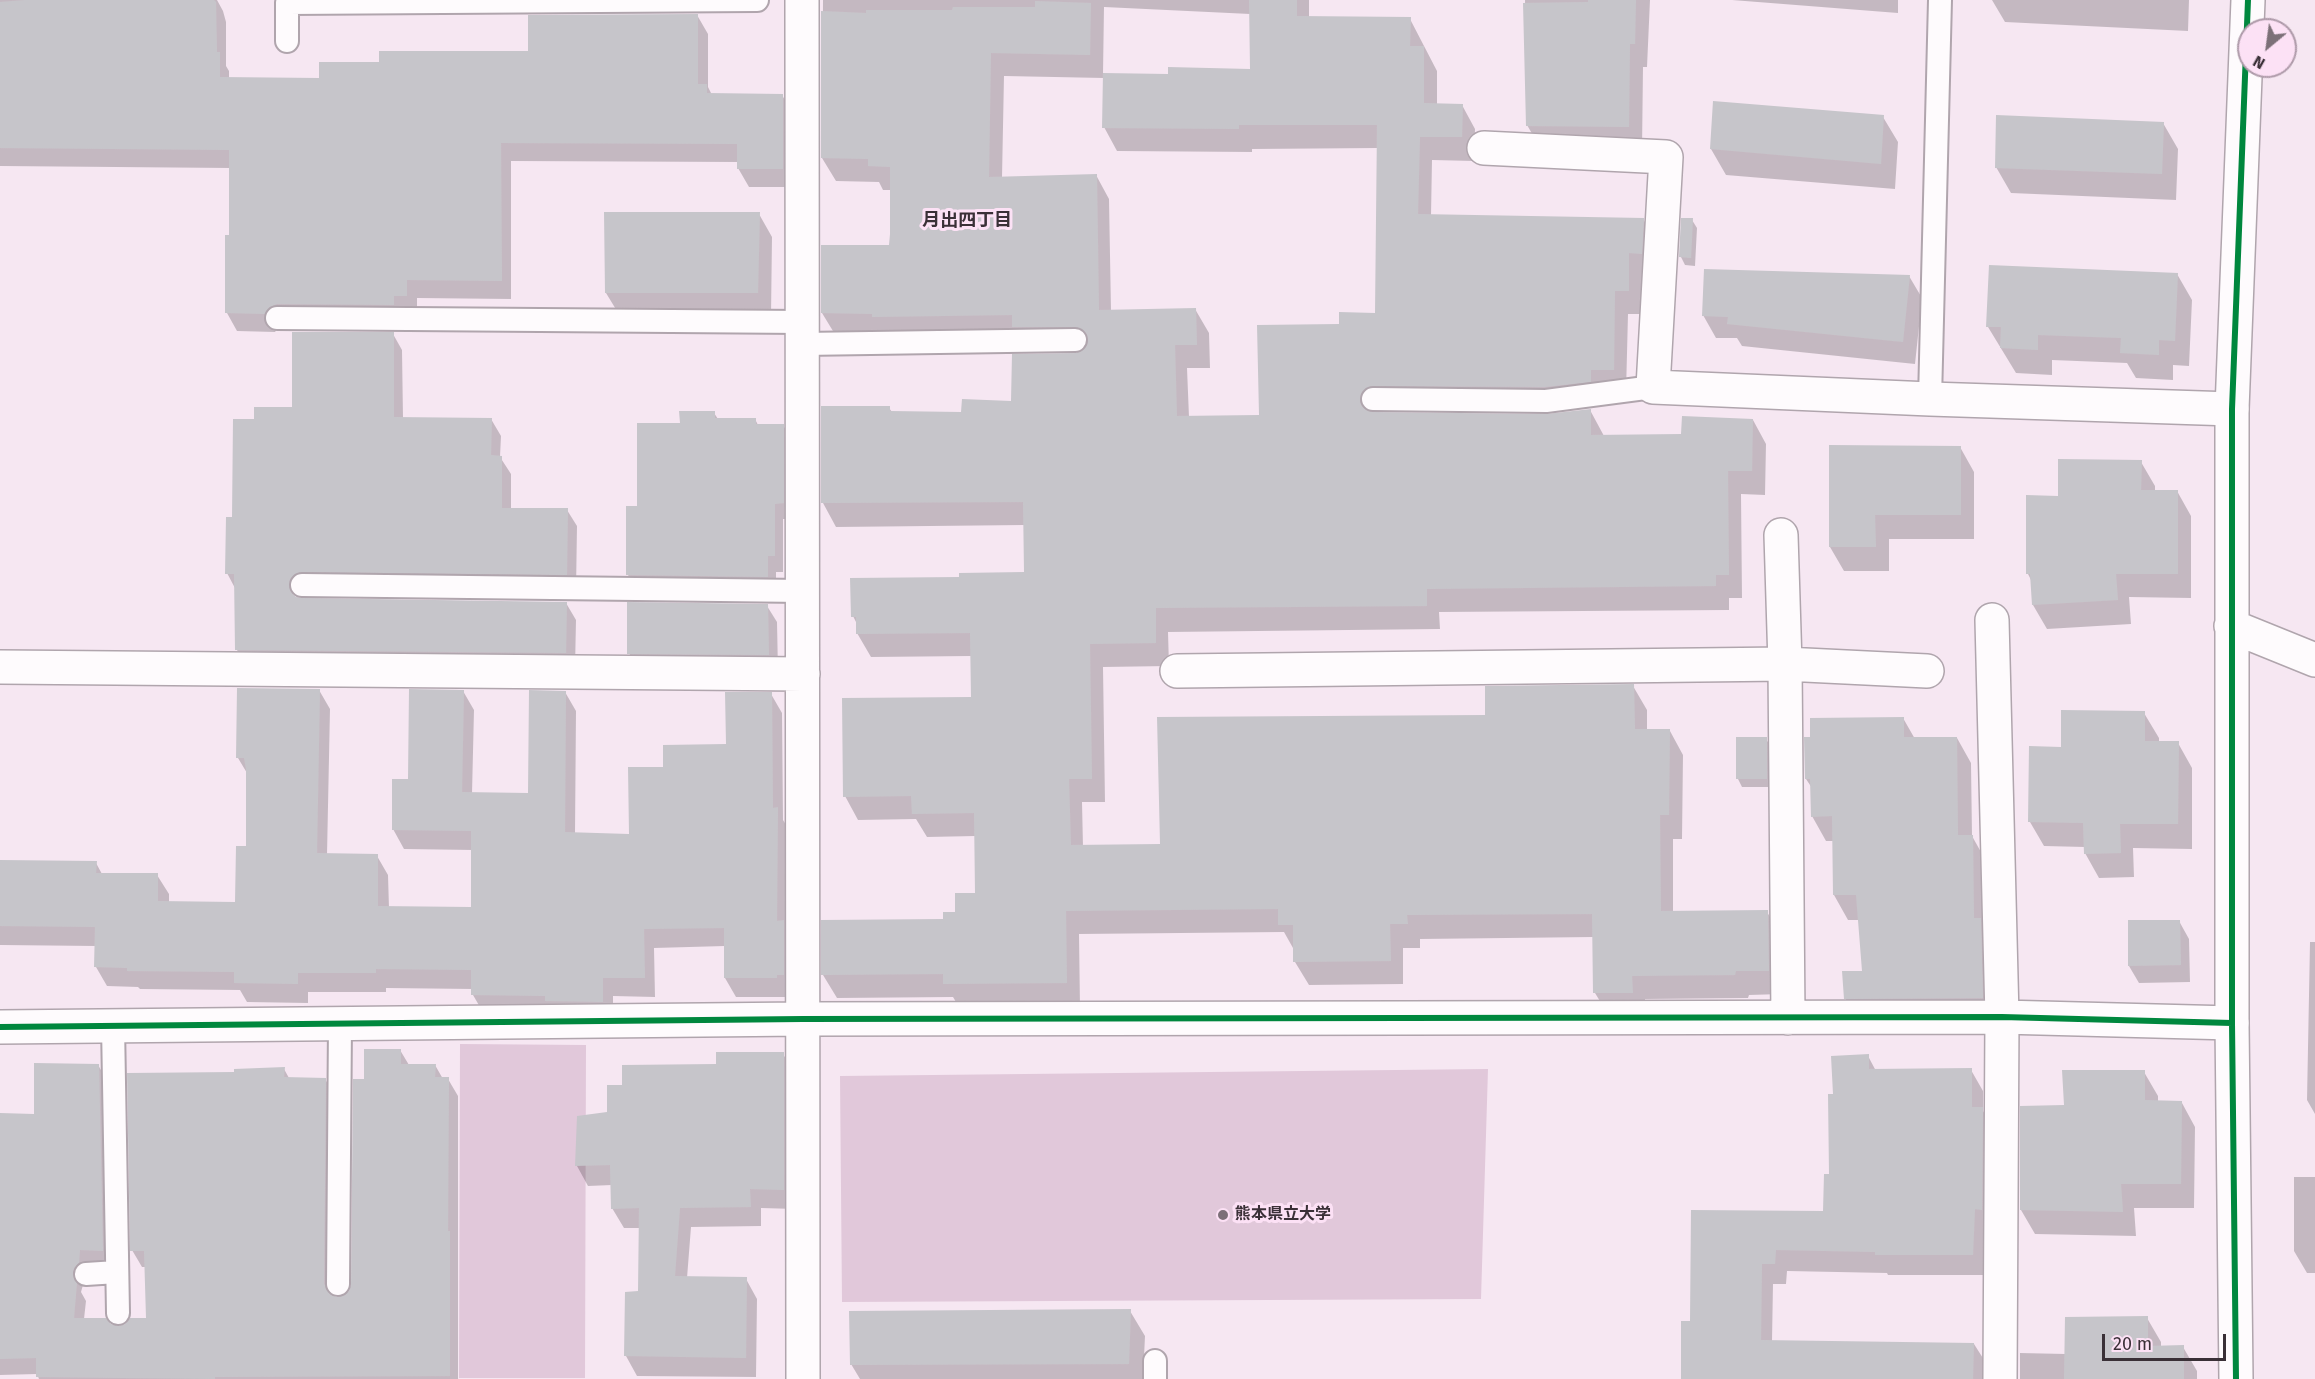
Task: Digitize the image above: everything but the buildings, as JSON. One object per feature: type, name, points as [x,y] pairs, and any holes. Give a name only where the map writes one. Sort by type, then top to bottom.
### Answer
[{"type":"street","points":[[802,0],[803,1379]]},
{"type":"street","points":[[2236,1379],[2232,1023],[2232,409],[2248,0]]},
{"type":"street","points":[[1484,148],[1666,157],[1653,387],[2232,409]]},
{"type":"street","points":[[1781,535],[1785,664],[1788,1018]]},
{"type":"street","points":[[1992,620],[2002,1017],[2000,1379]]},
{"type":"street","points":[[2231,626],[2315,660]]},
{"type":"street","points":[[1177,670],[1785,664],[1927,671]]},
{"type":"street","points":[[0,667],[803,674]]},
{"type":"street","points":[[0,1027],[803,1019],[2002,1017],[2232,1023]]},
{"type":"lane","points":[[286,41],[287,3],[757,0]]},
{"type":"lane","points":[[1930,399],[1940,0]]},
{"type":"lane","points":[[277,318],[1075,340]]},
{"type":"lane","points":[[1373,399],[1546,401],[1653,387]]},
{"type":"lane","points":[[302,585],[803,591]]},
{"type":"lane","points":[[338,1284],[340,1023]]},
{"type":"lane","points":[[113,1025],[118,1313]]},
{"type":"lane","points":[[86,1274],[117,1272]]},
{"type":"shaded area","points":[[460,1044],[586,1045],[585,1378],[459,1378]]},
{"type":"shaded area","points":[[1488,1069],[1481,1299],[842,1302],[840,1076]]},
{"type":"cycle path","points":[[2236,1379],[2232,1023],[2232,409],[2248,0]]},
{"type":"cycle path","points":[[0,1027],[803,1019],[2002,1017],[2232,1023]]},
{"type":"place","name":"熊本県立大学","points":[[1223,1215]]},
{"type":"district","name":"月出四丁目","points":[[967,221]]}]
